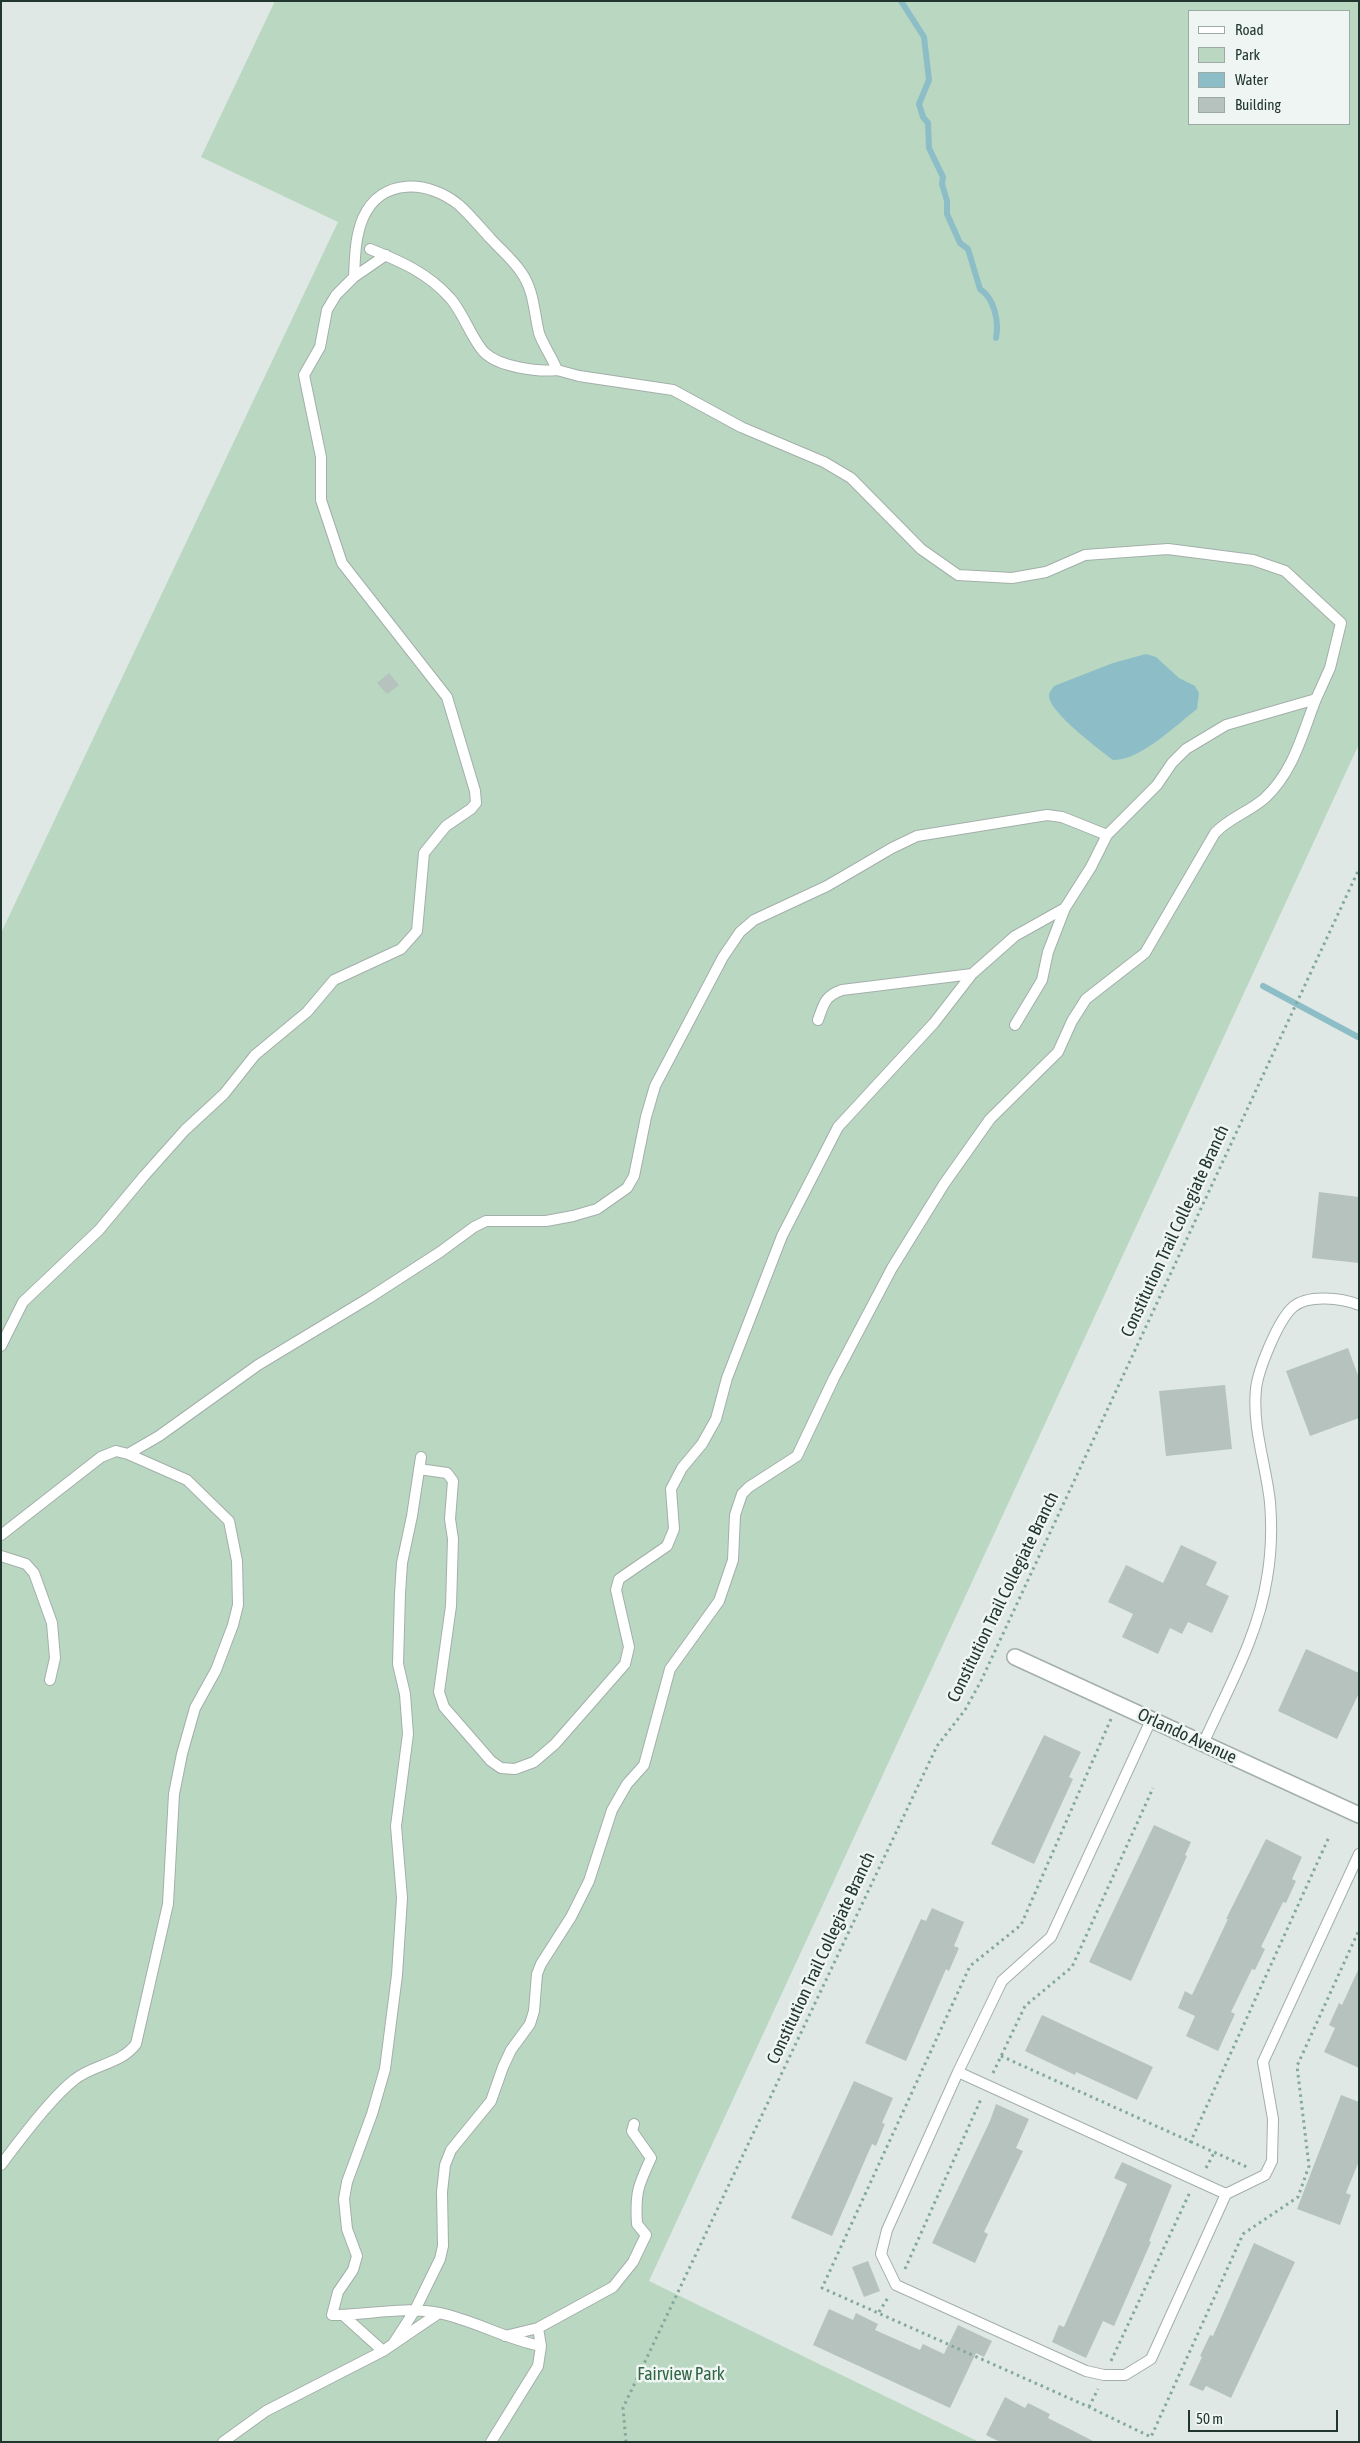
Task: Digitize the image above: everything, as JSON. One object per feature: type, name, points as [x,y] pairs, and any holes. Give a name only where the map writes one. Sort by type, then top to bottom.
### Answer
[{"type":"street","name":"Orlando Avenue","points":[[1015,1657],[1359,1815]]},
{"type":"lane","points":[[354,277],[356,241],[363,216],[373,203],[386,191],[400,186],[431,190],[459,205],[521,272],[535,304],[540,334],[551,353],[557,370]]},
{"type":"lane","points":[[370,249],[424,274],[451,298],[485,353],[512,366],[537,372],[557,370],[579,376],[673,390],[741,427],[824,462],[851,478],[921,549],[958,576],[1012,578],[1046,572],[1085,555],[1168,549],[1270,564],[1285,571],[1298,581],[1341,623],[1330,668],[1316,699],[1296,754],[1276,786],[1247,812],[1224,824],[1215,833],[1192,877],[1145,954],[1086,999],[1072,1021],[1058,1052],[990,1119],[944,1184],[892,1268],[834,1378],[797,1456],[749,1487],[742,1494],[735,1515],[733,1560],[720,1602],[670,1670],[644,1765],[627,1784],[612,1810],[585,1888],[568,1923],[541,1964],[537,1974],[534,2011],[530,2024],[511,2050],[491,2101],[451,2150],[445,2165],[442,2192],[440,2259],[415,2310],[393,2344]]},
{"type":"lane","points":[[1,1346],[23,1302],[99,1230],[185,1130],[224,1094],[255,1055],[307,1012],[334,980],[401,949],[417,930],[424,853],[446,826],[471,809],[476,803],[475,791],[447,697],[342,562],[321,500],[321,457],[304,375],[320,347],[327,310],[336,295],[354,277],[386,255]]},
{"type":"lane","points":[[1015,1025],[1042,980],[1048,952],[1065,908],[1091,868],[1107,835],[1157,785],[1172,763],[1186,749],[1212,732],[1247,718],[1316,699]]},
{"type":"lane","points":[[128,1454],[159,1436],[258,1365],[369,1298],[486,1220],[546,1221],[573,1216],[597,1209],[627,1188],[634,1176],[646,1117],[655,1086],[723,957],[740,932],[754,920],[827,886],[892,848],[917,836],[1047,815],[1062,817],[1107,835]]},
{"type":"lane","points":[[418,1469],[447,1473],[454,1481],[450,1519],[453,1539],[451,1606],[439,1692],[444,1707],[491,1761],[501,1768],[516,1769],[534,1762],[556,1744],[625,1664],[629,1647],[616,1590],[619,1579],[667,1546],[674,1529],[671,1489],[682,1468],[702,1444],[716,1419],[726,1378],[782,1236],[838,1127],[934,1022],[972,974],[1015,936],[1065,908]]},
{"type":"lane","points":[[818,1020],[830,994],[842,990],[972,974]]},
{"type":"lane","points":[[1203,1744],[1258,1623],[1267,1577],[1270,1504],[1257,1423],[1256,1389],[1268,1345],[1293,1307],[1316,1299],[1346,1300],[1359,1305]]},
{"type":"lane","points":[[1,1536],[101,1457],[116,1451],[128,1454],[187,1480],[229,1522],[237,1560],[238,1605],[228,1642],[196,1708],[182,1754],[174,1794],[168,1904],[136,2044],[129,2053],[114,2062],[74,2079],[1,2165]]},
{"type":"lane","points":[[421,1457],[412,1516],[402,1563],[400,1594],[398,1664],[404,1694],[408,1734],[396,1826],[402,1898],[397,1975],[385,2069],[346,2191],[344,2211],[347,2229],[357,2256],[353,2270],[338,2292],[332,2315],[415,2310],[439,2313],[456,2317],[504,2336],[541,2346]]},
{"type":"lane","points":[[1,1556],[26,1564],[34,1573],[52,1623],[55,1658],[50,1680]]},
{"type":"lane","points":[[1151,1720],[1051,1937],[1002,1982],[958,2072],[887,2230],[881,2254],[896,2285],[1086,2371],[1104,2375],[1125,2375],[1151,2359],[1226,2194],[1265,2175],[1272,2161],[1273,2119],[1263,2062],[1359,1854]]},
{"type":"lane","points":[[958,2072],[1226,2194]]},
{"type":"lane","points":[[504,2336],[538,2328],[613,2286],[633,2262],[646,2234],[637,2224],[636,2204],[637,2188],[650,2158],[632,2131],[634,2124]]},
{"type":"lane","points":[[223,2442],[266,2411],[383,2351],[439,2313]]},
{"type":"lane","points":[[343,2315],[383,2351]]},
{"type":"lane","points":[[491,2442],[538,2366],[541,2346],[538,2328]]},
{"type":"path","name":"Constitution Trail Collegiate Branch","points":[[626,2442],[623,2408],[937,1746],[965,1710],[981,1680],[1359,869]]},
{"type":"path","points":[[1117,1705],[1021,1925],[970,1966],[822,2288],[1090,2407],[1151,2437],[1243,2234],[1298,2196],[1309,2166],[1297,2066],[1359,1930]]},
{"type":"path","points":[[879,2312],[896,2285],[1025,2006],[1072,1967],[1153,1788]]},
{"type":"path","points":[[1190,2143],[1329,1837]]},
{"type":"path","points":[[1001,2056],[1214,2154],[1265,2175]]},
{"type":"path","points":[[1090,2407],[1188,2194],[1214,2154]]},
{"type":"green space","name":"Fairview Park","points":[[275,1],[1359,1],[1359,744],[649,2281],[979,2442],[1,2442],[1,933],[338,222],[201,157]]},
{"type":"water","points":[[1146,654],[1156,657],[1179,678],[1195,686],[1199,693],[1197,709],[1146,749],[1124,759],[1113,760],[1066,721],[1051,703],[1049,696],[1054,686],[1113,663]]},
{"type":"building","points":[[389,673],[399,685],[387,694],[377,683]]},
{"type":"building","points":[[1319,1192],[1359,1197],[1359,1263],[1312,1258]]},
{"type":"building","points":[[1348,1348],[1359,1378],[1359,1418],[1310,1436],[1286,1371]]},
{"type":"building","points":[[1225,1385],[1232,1449],[1166,1456],[1159,1391]]},
{"type":"building","points":[[1181,1545],[1217,1562],[1206,1585],[1229,1596],[1212,1633],[1188,1622],[1182,1634],[1170,1628],[1158,1654],[1122,1637],[1133,1614],[1108,1602],[1126,1565],[1163,1583]]},
{"type":"building","points":[[1306,1649],[1359,1673],[1359,1693],[1337,1739],[1278,1711]]},
{"type":"building","points":[[1044,1735],[1081,1752],[1069,1777],[1073,1779],[1034,1864],[991,1844]]},
{"type":"building","points":[[1154,1825],[1191,1842],[1185,1855],[1187,1856],[1131,1981],[1089,1962]]},
{"type":"building","points":[[1266,1839],[1302,1857],[1292,1879],[1296,1881],[1286,1903],[1283,1902],[1261,1947],[1265,1949],[1255,1970],[1252,1969],[1231,2012],[1235,2014],[1218,2051],[1186,2036],[1195,2016],[1178,2008],[1185,1991],[1192,1995],[1228,1919],[1226,1919]]},
{"type":"building","points":[[932,1908],[964,1922],[954,1946],[959,1948],[949,1971],[946,1969],[906,2061],[865,2043],[921,1919],[926,1921]]},
{"type":"building","points":[[1359,1968],[1359,2068],[1324,2052],[1335,2028],[1329,2025],[1339,2003],[1342,2005]]},
{"type":"building","points":[[1042,2015],[1153,2067],[1137,2100],[1076,2072],[1075,2075],[1025,2051]]},
{"type":"building","points":[[854,2081],[893,2098],[882,2123],[885,2124],[876,2146],[872,2144],[832,2236],[791,2218]]},
{"type":"building","points":[[1341,2095],[1359,2102],[1359,2161],[1346,2193],[1351,2195],[1340,2225],[1297,2209]]},
{"type":"building","points":[[996,2104],[1029,2119],[1016,2148],[1023,2151],[984,2232],[988,2234],[975,2263],[932,2243],[990,2121]]},
{"type":"building","points":[[1122,2162],[1172,2185],[1149,2241],[1151,2242],[1114,2326],[1103,2321],[1086,2358],[1052,2342],[1059,2325],[1064,2327],[1127,2184],[1114,2178]]},
{"type":"building","points":[[1254,2243],[1295,2262],[1231,2398],[1206,2386],[1203,2391],[1189,2385],[1202,2357],[1200,2356],[1210,2335],[1213,2336]]},
{"type":"building","points":[[868,2261],[880,2291],[864,2297],[852,2267]]},
{"type":"building","points":[[829,2309],[853,2320],[856,2313],[878,2324],[875,2330],[920,2350],[923,2344],[944,2354],[958,2325],[992,2341],[984,2357],[976,2353],[950,2408],[813,2345]]},
{"type":"building","points":[[1005,2397],[1025,2408],[1028,2403],[1050,2414],[1048,2418],[1095,2442],[1000,2442],[986,2435]]},
{"type":"waterway","points":[[901,1],[924,37],[929,80],[919,104],[923,117],[928,123],[929,148],[943,177],[942,184],[947,201],[947,214],[960,243],[968,249],[980,289],[985,293],[995,311],[996,338]]},
{"type":"waterway","points":[[1263,986],[1358,1037]]}]
